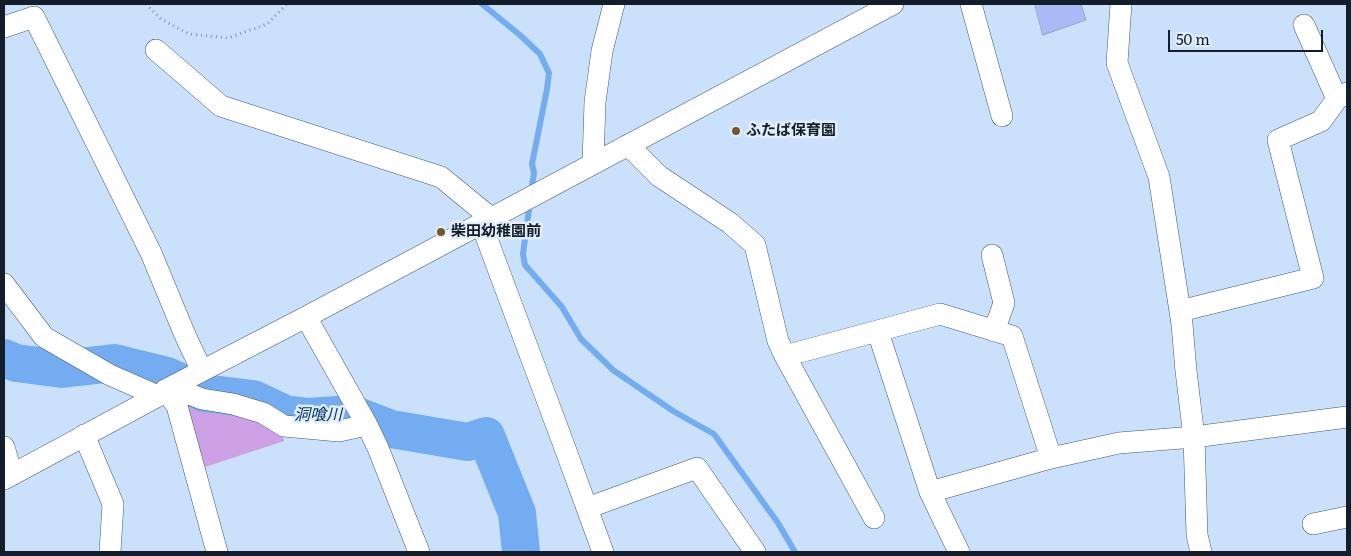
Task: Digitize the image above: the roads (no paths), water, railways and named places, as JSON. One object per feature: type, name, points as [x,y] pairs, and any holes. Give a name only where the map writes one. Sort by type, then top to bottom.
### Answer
[{"type":"street","points":[[593,163],[595,102],[602,50],[614,4]]},
{"type":"street","points":[[971,4],[1002,116]]},
{"type":"street","points":[[1122,4],[1117,63],[1159,177],[1180,311],[1194,437],[1198,535],[1201,552]]},
{"type":"street","points":[[4,447],[8,477],[164,391],[306,317],[888,5]]},
{"type":"street","points":[[4,27],[34,17],[151,253],[202,371]]},
{"type":"street","points":[[1180,311],[1313,278],[1278,140],[1322,121],[1342,96],[1304,25]]},
{"type":"street","points":[[156,50],[221,106],[441,177],[486,220],[603,552]]},
{"type":"street","points":[[628,145],[659,176],[730,223],[755,245],[778,341],[874,518]]},
{"type":"street","points":[[992,255],[1004,302],[994,331]]},
{"type":"street","points":[[4,284],[44,337],[110,375],[164,391],[233,404],[262,413],[284,426],[340,431],[367,425]]},
{"type":"street","points":[[785,356],[940,314],[1012,336],[1051,458]]},
{"type":"street","points":[[306,317],[367,425],[419,552]]},
{"type":"street","points":[[878,332],[930,492],[958,552]]},
{"type":"street","points":[[164,391],[177,406],[217,552]]},
{"type":"street","points":[[930,492],[1051,458],[1119,443],[1194,437],[1347,417]]},
{"type":"street","points":[[84,435],[113,504],[110,552]]},
{"type":"street","points":[[587,508],[697,468],[755,552]]},
{"type":"street","points":[[1313,524],[1347,517]]},
{"type":"waterway","points":[[482,4],[540,54],[549,73],[532,164],[534,173],[531,192]]},
{"type":"waterway","points":[[530,202],[523,254],[525,265],[562,307],[581,339],[613,370],[673,411],[714,434],[778,523],[795,552]]},
{"type":"waterway","name":"洞喰川","points":[[4,358],[16,363],[62,369],[114,363],[167,376],[204,393],[253,399],[285,414],[308,417],[352,414],[391,429],[468,442],[486,436],[517,513],[521,552]]},
{"type":"place","name":"ふたば保育園","points":[[736,131]]},
{"type":"place","name":"柴田幼稚園前","points":[[441,232]]}]
